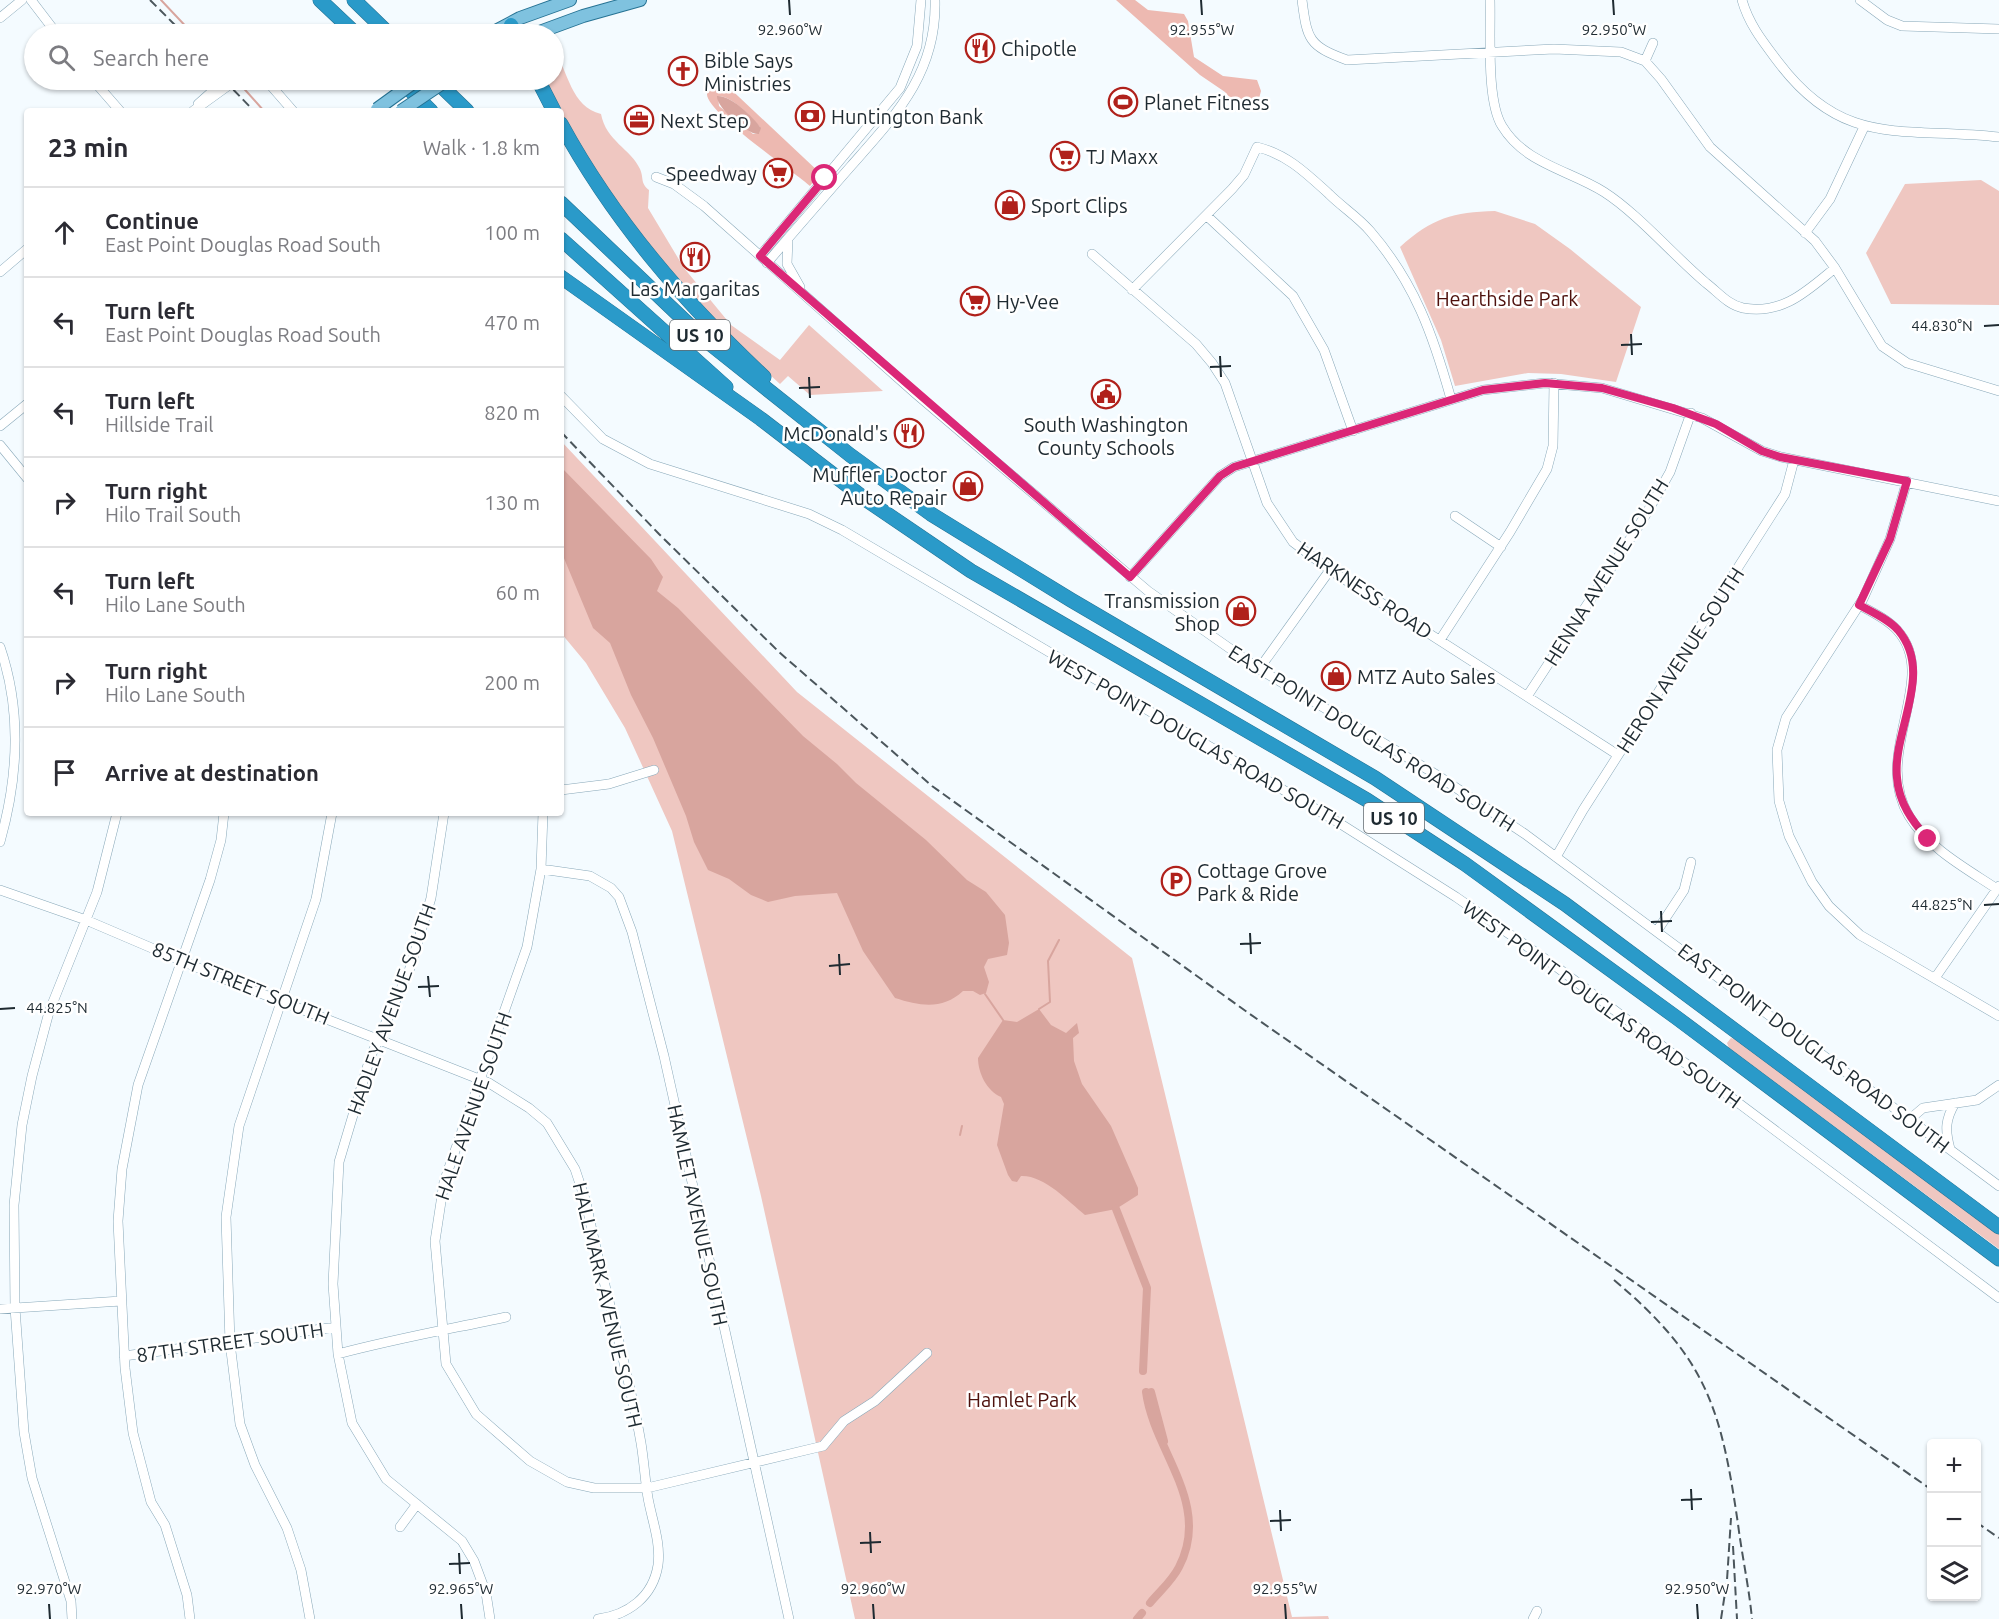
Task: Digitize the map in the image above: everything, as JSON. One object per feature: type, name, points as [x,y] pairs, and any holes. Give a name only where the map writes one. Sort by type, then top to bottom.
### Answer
[{"type":"highway","points":[[320,0],[345,24]]},
{"type":"highway","points":[[354,0],[379,24]]},
{"type":"highway","points":[[410,90],[428,108]]},
{"type":"highway","points":[[445,90],[464,108]]},
{"type":"highway","points":[[543,90],[552,108]]},
{"type":"highway","points":[[564,129],[600,191],[665,276],[722,336],[850,455]]},
{"type":"highway","name":"US 10","points":[[564,206],[704,339],[850,455],[932,514],[1375,778],[1565,904],[1999,1227]]},
{"type":"highway","name":"US 10","points":[[564,242],[761,419],[865,499],[971,571],[1367,800],[1465,864],[1999,1259]]},
{"type":"highway","points":[[564,280],[761,419]]},
{"type":"main road","points":[[516,24],[519,18],[570,0]]},
{"type":"main road","points":[[561,24],[640,0]]},
{"type":"main road","points":[[378,108],[403,90]]},
{"type":"main road","points":[[405,108],[432,90]]},
{"type":"street","points":[[0,18],[22,0]]},
{"type":"street","points":[[31,0],[49,24]]},
{"type":"street","points":[[764,260],[897,92],[910,69],[917,46],[921,0]]},
{"type":"street","points":[[764,260],[788,239],[909,97],[929,50],[934,29],[935,0]]},
{"type":"street","points":[[1302,0],[1311,42],[1322,51],[1347,60],[1599,50],[1621,52],[1645,61],[1661,79],[1710,147],[1805,233],[1835,268],[1882,346],[1907,363],[1999,391]]},
{"type":"street","points":[[1490,0],[1496,110],[1501,124],[1520,149],[1558,171],[1604,192],[1733,305],[1769,310],[1784,305],[1796,299],[1835,268]]},
{"type":"street","points":[[1742,0],[1747,18],[1798,88],[1824,108],[1864,127],[1912,134],[1968,133],[1999,136]]},
{"type":"street","points":[[1860,0],[1887,20],[1902,26],[1999,29]]},
{"type":"street","points":[[1645,61],[1653,43]]},
{"type":"street","points":[[102,90],[117,108]]},
{"type":"street","points":[[196,108],[215,90]]},
{"type":"street","points":[[197,108],[222,90]]},
{"type":"street","points":[[275,90],[290,108]]},
{"type":"street","points":[[1805,233],[1830,199],[1864,127]]},
{"type":"street","points":[[1132,291],[1208,216],[1244,175],[1257,147],[1285,157],[1306,173],[1369,229],[1386,251],[1417,298],[1429,325],[1451,399]]},
{"type":"street","name":"EAST POINT DOUGLAS ROAD SOUTH","points":[[656,177],[670,182],[691,195],[810,301],[1130,577],[1259,669],[1437,775],[1556,857],[1999,1186]]},
{"type":"street","points":[[1208,216],[1293,296],[1324,350],[1353,431]]},
{"type":"street","points":[[788,239],[787,266],[810,301]]},
{"type":"street","points":[[0,256],[4,268],[24,251]]},
{"type":"street","name":"HARKNESS ROAD","points":[[1092,254],[1132,291],[1196,344],[1212,363],[1225,383],[1267,503],[1293,542],[1330,570],[1528,695],[1618,755]]},
{"type":"street","points":[[1440,640],[1501,547],[1547,469],[1553,435],[1554,383]]},
{"type":"street","points":[[1130,577],[1220,476],[1252,460],[1353,431],[1451,399],[1518,384],[1554,383],[1602,388],[1691,414],[1729,431],[1762,451],[1794,460],[1999,501]]},
{"type":"street","name":"WEST POINT DOUGLAS ROAD SOUTH","points":[[564,399],[603,440],[650,464],[809,514],[842,530],[1378,846],[1554,965],[1999,1298]]},
{"type":"street","points":[[0,426],[24,406]]},
{"type":"street","name":"HENNA AVENUE SOUTH","points":[[1528,695],[1645,516],[1670,472],[1691,414]]},
{"type":"street","points":[[0,445],[24,473]]},
{"type":"street","name":"HERON AVENUE SOUTH","points":[[1556,857],[1618,755],[1785,494],[1794,460]]},
{"type":"street","points":[[1907,481],[1890,539],[1859,605],[1786,718],[1777,750],[1779,801],[1794,845],[1812,882],[1829,906],[1860,935],[1999,1016]]},
{"type":"street","points":[[1455,516],[1501,547]]},
{"type":"street","points":[[1259,669],[1330,570]]},
{"type":"street","points":[[1859,605],[1897,629],[1906,646],[1912,668],[1913,689],[1897,754],[1897,779],[1904,806],[1910,818],[1928,839],[1998,888],[1935,978]]},
{"type":"street","points":[[0,647],[7,667],[16,740],[12,800],[0,842]]},
{"type":"street","points":[[564,790],[609,784],[654,770]]},
{"type":"street","points":[[72,1619],[71,1601],[32,1478],[23,1421],[15,1308],[13,1212],[22,1125],[49,1012],[97,892],[116,816]]},
{"type":"street","points":[[190,1619],[187,1595],[165,1525],[152,1502],[133,1433],[124,1356],[118,1221],[122,1169],[129,1126],[152,1040],[210,880],[221,840],[224,816]]},
{"type":"street","points":[[310,1619],[301,1570],[287,1528],[255,1465],[240,1424],[230,1343],[226,1217],[230,1175],[239,1126],[316,899],[331,816]]},
{"type":"street","name":"HADLEY AVENUE SOUTH","points":[[444,816],[431,898],[409,971],[370,1058],[339,1162],[333,1258],[336,1327],[338,1354],[352,1423],[386,1479],[462,1541],[474,1561],[486,1593],[490,1619]]},
{"type":"street","name":"HALE AVENUE SOUTH","points":[[543,816],[541,869],[527,947],[444,1182],[437,1214],[436,1270],[442,1303],[442,1332],[446,1364],[476,1414],[530,1461],[567,1482],[585,1486],[647,1488],[823,1446],[844,1420],[875,1401],[927,1353]]},
{"type":"street","points":[[1657,931],[1684,890],[1691,862]]},
{"type":"street","name":"HAMLET AVENUE SOUTH","points":[[541,869],[590,876],[612,888],[619,897],[632,932],[664,1056],[789,1619]]},
{"type":"street","name":"85TH STREET SOUTH","points":[[0,890],[86,920],[182,961],[480,1080]]},
{"type":"street","name":"HALLMARK AVENUE SOUTH","points":[[480,1080],[530,1108],[547,1123],[575,1169],[586,1202],[619,1342],[641,1443],[658,1546],[655,1574],[642,1599],[626,1612],[598,1619]]},
{"type":"street","points":[[1910,1119],[1923,1108],[1977,1100],[1999,1084]]},
{"type":"street","points":[[1950,1149],[1945,1130],[1947,1116],[1955,1103]]},
{"type":"street","points":[[0,1309],[121,1301]]},
{"type":"street","name":"87TH STREET SOUTH","points":[[338,1354],[387,1341],[442,1332],[506,1317]]},
{"type":"street","name":"87TH STREET SOUTH","points":[[124,1356],[336,1327]]},
{"type":"street","points":[[399,1527],[417,1504]]},
{"type":"green space","points":[[564,70],[571,87],[583,104],[601,114],[613,138],[636,162],[644,185],[649,190],[648,208],[684,268],[731,325],[780,360],[809,325],[883,391],[810,395],[788,376],[780,384],[725,332],[649,248],[605,188],[569,128],[564,118],[564,108],[559,108],[550,90],[564,90]]},
{"type":"green space","points":[[1981,180],[1999,191],[1999,305],[1891,304],[1866,253],[1905,184]]},
{"type":"green space","name":"Hearthside Park","points":[[1495,211],[1535,224],[1570,249],[1641,307],[1616,382],[1561,374],[1528,373],[1455,386],[1441,340],[1400,247],[1422,229],[1444,218],[1467,213]]},
{"type":"green space","name":"Hamlet Park","points":[[564,444],[797,692],[1132,958],[1292,1617],[1328,1616],[1329,1619],[855,1619],[761,1196],[672,831],[625,728],[586,663],[564,637]]},
{"type":"green space","points":[[1731,1038],[1743,1042],[1999,1234],[1999,1249],[1729,1048],[1727,1043]]},
{"type":"shaded area","points":[[1116,0],[1135,0],[1148,10],[1184,14],[1188,21],[1194,57],[1223,76],[1257,80],[1261,91],[1257,106],[1249,111],[1239,108],[1225,92],[1200,75]]},
{"type":"shaded area","points":[[722,81],[820,173],[810,186],[751,141],[719,113],[710,102],[707,93]],"holes":[[[718,96],[736,103],[752,118],[760,127],[759,134],[753,134],[719,106]]]},
{"type":"shaded area","points":[[717,96],[729,99],[747,113],[761,128],[759,134],[748,131],[727,114]]},
{"type":"shaded area","points":[[564,470],[651,559],[663,577],[657,591],[678,608],[803,736],[926,840],[967,880],[986,892],[1005,915],[1009,943],[1007,955],[988,959],[984,967],[989,982],[986,993],[980,995],[973,991],[963,991],[947,1001],[931,1005],[895,998],[863,951],[837,893],[795,896],[768,902],[751,895],[729,879],[708,870],[694,842],[686,816],[653,738],[631,695],[610,643],[593,628],[564,558]]},
{"type":"shaded area","points":[[1039,1009],[1051,1025],[1066,1033],[1077,1023],[1079,1033],[1073,1038],[1074,1061],[1082,1084],[1111,1126],[1138,1188],[1138,1195],[1116,1209],[1085,1215],[1047,1184],[1021,1176],[1017,1182],[1012,1181],[1008,1175],[997,1145],[1004,1104],[1001,1097],[984,1081],[978,1058],[1003,1020],[1017,1022]]},
{"type":"waterway","points":[[161,0],[184,24]]},
{"type":"waterway","points":[[245,90],[261,108]]},
{"type":"waterway","points":[[1039,1009],[1050,1002],[1048,961],[1059,940]]},
{"type":"waterway","points":[[985,994],[1003,1020]]},
{"type":"waterway","points":[[960,1135],[962,1126]]},
{"type":"waterway","points":[[1116,1209],[1147,1288],[1143,1371]]},
{"type":"waterway","points":[[1146,1392],[1159,1436],[1178,1478],[1189,1521],[1187,1544],[1179,1567],[1150,1603]]},
{"type":"waterway","points":[[1151,1392],[1164,1441]]},
{"type":"waterway","points":[[1137,1619],[1142,1613]]},
{"type":"railway","points":[[150,0],[174,24]]},
{"type":"railway","points":[[234,90],[251,108]]},
{"type":"railway","points":[[564,435],[659,534],[779,652],[932,786],[1247,1012],[1927,1487]]},
{"type":"railway","points":[[1614,1280],[1645,1308],[1690,1361],[1716,1416],[1732,1483],[1752,1619]]},
{"type":"railway","points":[[1721,1619],[1727,1580],[1731,1518]]},
{"type":"railway","points":[[1981,1525],[1999,1538]]},
{"type":"railway","points":[[1733,1546],[1737,1619]]},
{"type":"place","name":"Chipotle","points":[[980,48]]},
{"type":"place","name":"Bible Says Ministries","points":[[683,71]]},
{"type":"place","name":"Planet Fitness","points":[[1123,102]]},
{"type":"place","name":"Huntington Bank","points":[[810,116]]},
{"type":"place","name":"Next Step","points":[[639,120]]},
{"type":"place","name":"TJ Maxx","points":[[1065,156]]},
{"type":"place","name":"Speedway","points":[[778,173]]},
{"type":"place","name":"Sport Clips","points":[[1010,205]]},
{"type":"place","name":"Las Margaritas","points":[[695,257]]},
{"type":"place","name":"Hy-Vee","points":[[975,301]]},
{"type":"place","name":"South Washington County Schools","points":[[1106,394]]},
{"type":"place","name":"McDonald's","points":[[909,433]]},
{"type":"place","name":"Muffler Doctor Auto Repair","points":[[968,486]]},
{"type":"place","name":"Transmission Shop","points":[[1241,611]]},
{"type":"place","name":"MTZ Auto Sales","points":[[1336,676]]},
{"type":"place","name":"Cottage Grove Park & Ride","points":[[1176,881]]},
{"type":"route","points":[[825,178],[800,212],[760,256],[916,394],[1130,577],[1220,476],[1234,467],[1457,397],[1518,384],[1554,383],[1602,388],[1702,418],[1729,431],[1752,446],[1780,457],[1907,481],[1890,539],[1859,605],[1897,629],[1906,646],[1912,668],[1913,689],[1900,733],[1897,779],[1904,806],[1910,818],[1928,839]]}]
